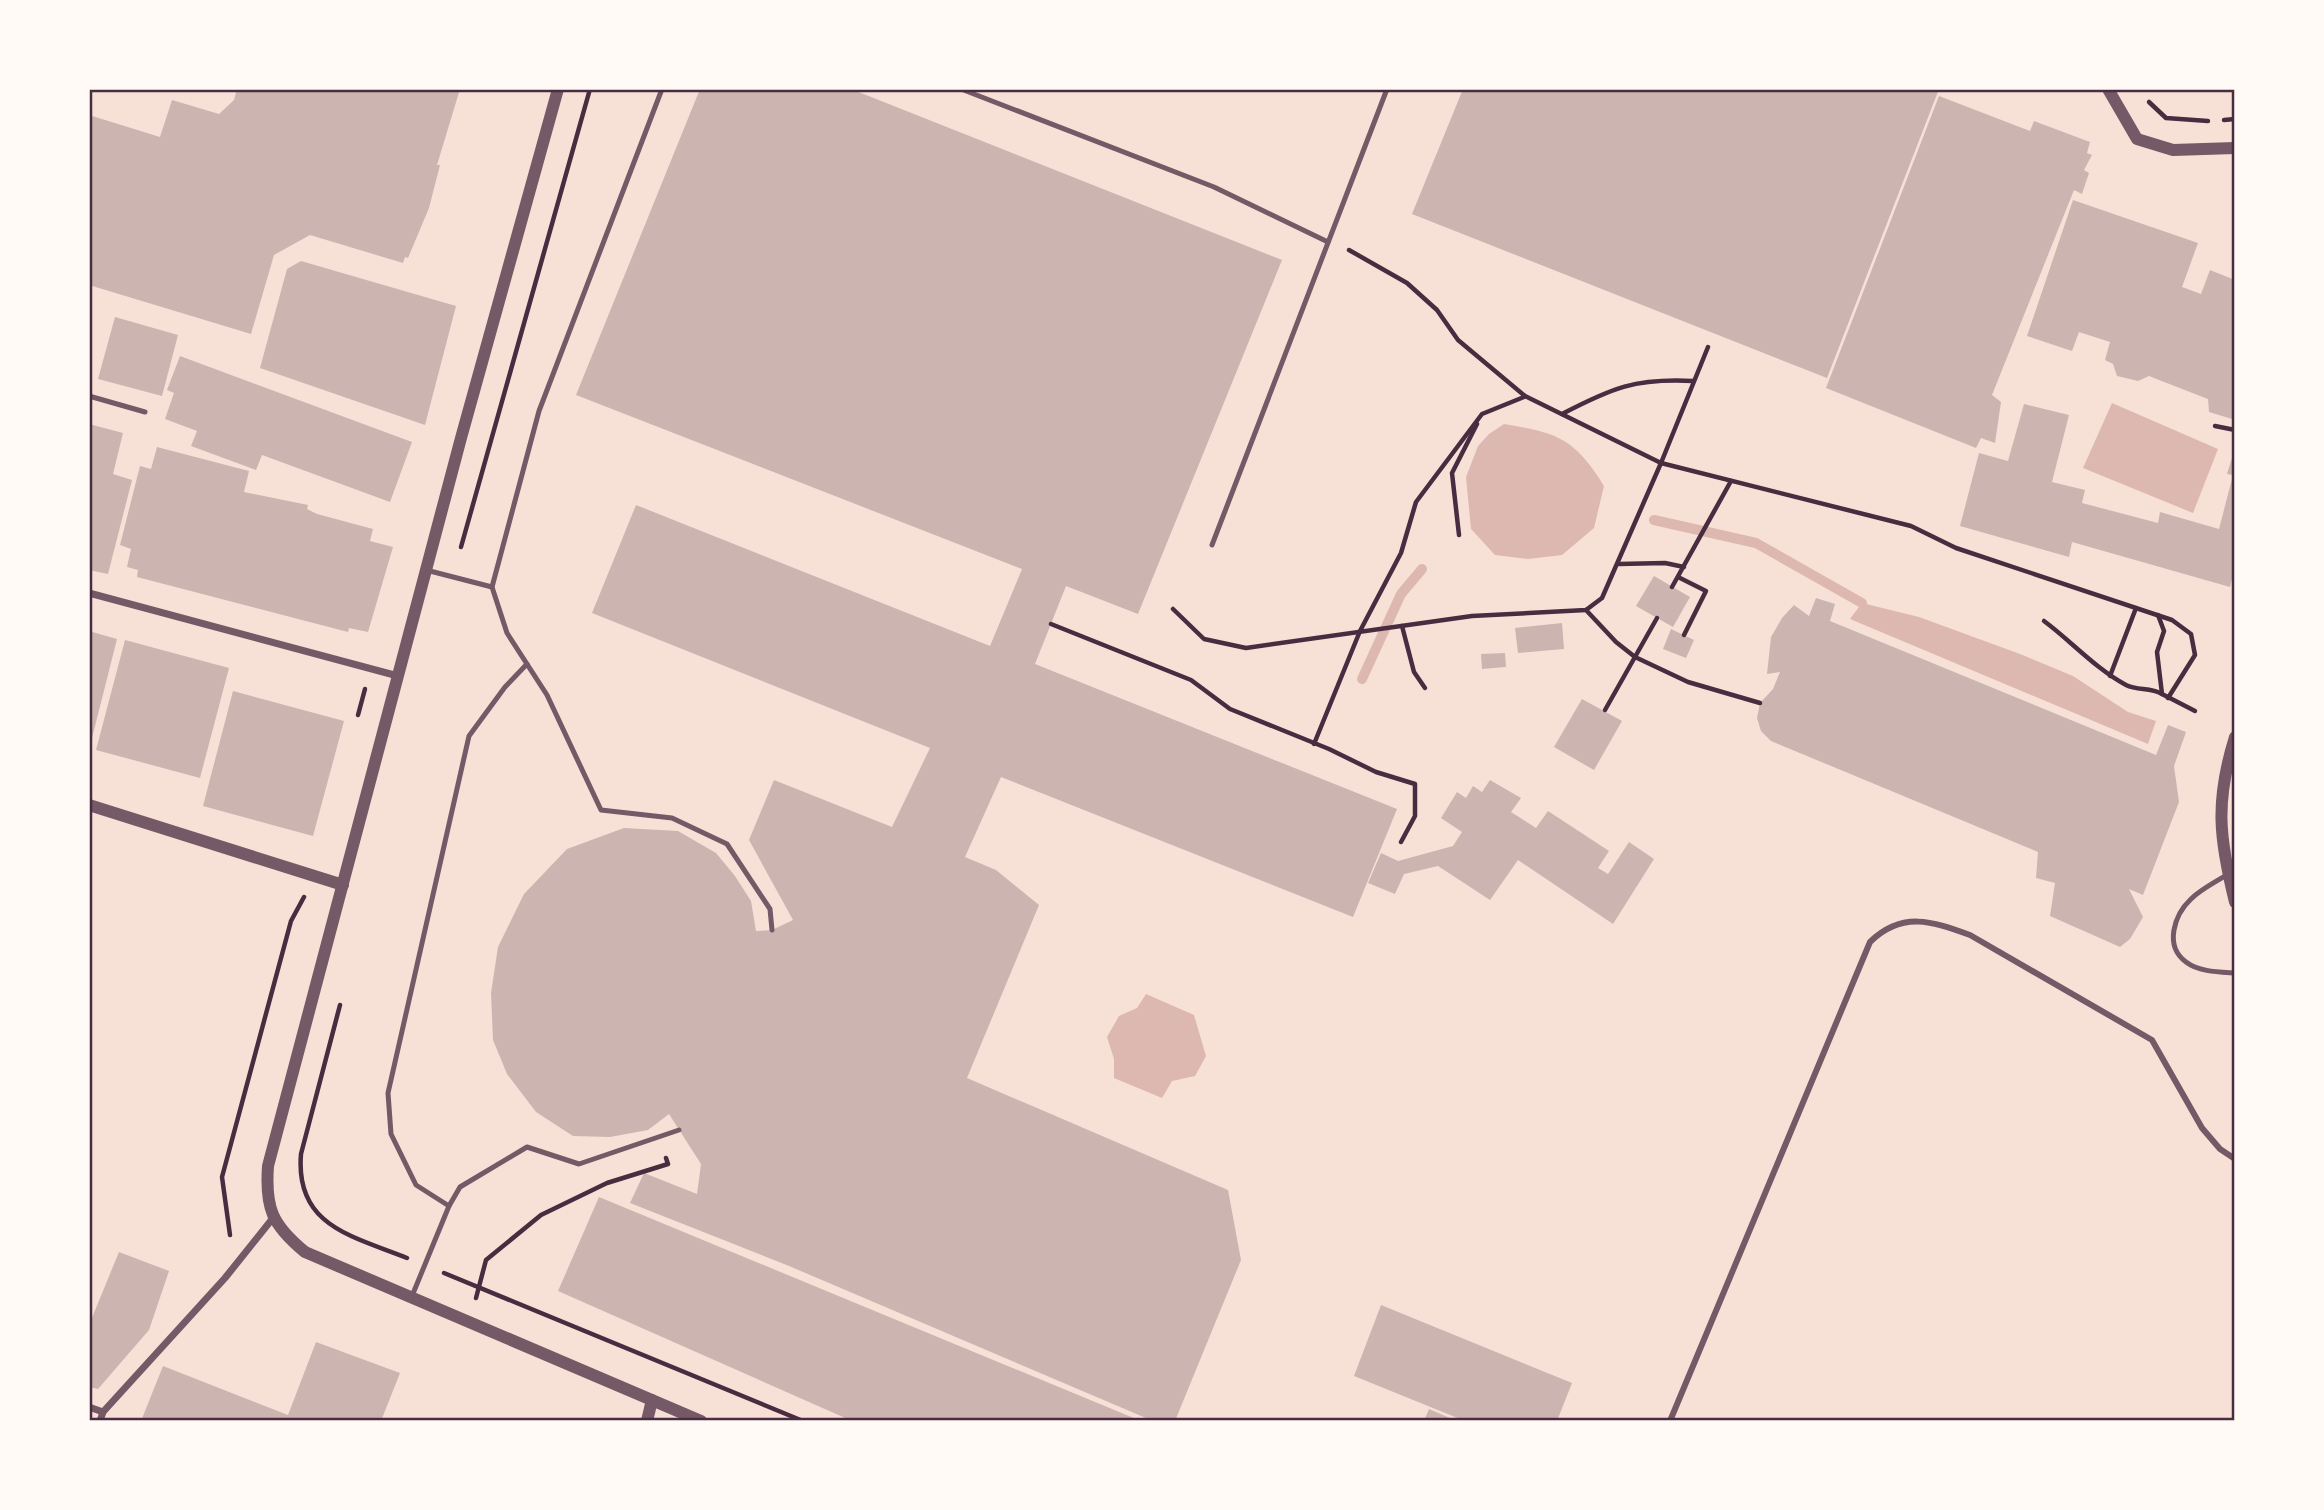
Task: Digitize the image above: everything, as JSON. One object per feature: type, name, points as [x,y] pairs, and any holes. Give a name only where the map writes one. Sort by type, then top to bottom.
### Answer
[{"type":"street","points":[[558,89],[426,570],[268,1166],[266,1192],[273,1218],[285,1236],[305,1252],[701,1421]]},
{"type":"street","points":[[2108,89],[2137,139],[2174,150],[2235,148]]},
{"type":"street","points":[[89,593],[398,676]]},
{"type":"street","points":[[2235,737],[2224,771],[2219,823],[2235,902]]},
{"type":"street","points":[[89,805],[343,885]]},
{"type":"street","points":[[1670,1421],[1870,942],[1883,930],[1912,920],[1938,923],[1970,935],[2152,1040],[2202,1128],[2220,1149],[2235,1159]]},
{"type":"street","points":[[100,1421],[103,1412],[225,1278],[273,1218]]},
{"type":"street","points":[[647,1421],[652,1400]]},
{"type":"street","points":[[89,1407],[103,1412]]},
{"type":"lane","points":[[662,89],[539,411],[492,587],[507,633],[547,695],[601,810],[672,818],[727,844],[770,909],[772,930]]},
{"type":"lane","points":[[961,89],[1214,187],[1328,242]]},
{"type":"lane","points":[[1212,545],[1387,89]]},
{"type":"lane","points":[[89,397],[145,412]]},
{"type":"lane","points":[[426,570],[492,587]]},
{"type":"lane","points":[[449,1206],[416,1185],[391,1134],[388,1093],[469,736],[505,687],[527,664]]},
{"type":"lane","points":[[2228,874],[2191,899],[2179,913],[2172,930],[2175,947],[2186,962],[2207,970],[2235,973]]},
{"type":"lane","points":[[411,1298],[449,1206],[460,1187],[527,1147],[579,1164],[680,1130]]},
{"type":"path","points":[[453,577],[590,89]]},
{"type":"path","points":[[2148,102],[2166,118],[2235,120]]},
{"type":"path","points":[[1328,242],[1357,254],[1407,283],[1437,310],[1458,340],[1525,396],[1661,463],[1911,526],[1956,548],[2158,614],[2185,628],[2195,643],[2195,655],[2168,698]]},
{"type":"path","points":[[1173,609],[1204,639],[1246,648],[1472,616],[1586,610],[1602,598],[1618,564],[1708,347]]},
{"type":"path","points":[[1561,414],[1612,388],[1664,380],[1694,382]]},
{"type":"path","points":[[1314,744],[1360,631],[1401,553],[1416,502],[1482,414],[1525,396]]},
{"type":"path","points":[[1459,535],[1452,473],[1482,414]]},
{"type":"path","points":[[2215,426],[2235,430]]},
{"type":"path","points":[[1672,587],[1731,481]]},
{"type":"path","points":[[1618,564],[1665,562],[1684,567]]},
{"type":"path","points":[[1678,577],[1706,591],[1684,635]]},
{"type":"path","points":[[2110,676],[2136,608]]},
{"type":"path","points":[[1586,610],[1616,642],[1635,657],[1688,682],[1760,703]]},
{"type":"path","points":[[2158,614],[2164,631],[2157,652],[2162,694]]},
{"type":"path","points":[[1605,710],[1657,618]]},
{"type":"path","points":[[2044,621],[2110,676],[2130,687],[2152,689],[2194,711]]},
{"type":"path","points":[[1051,624],[1191,680],[1230,709],[1376,772],[1415,784],[1415,816],[1401,842]]},
{"type":"path","points":[[1402,626],[1414,672],[1425,688]]},
{"type":"path","points":[[343,993],[301,1154],[299,1179],[310,1207],[333,1228],[410,1259]]},
{"type":"path","points":[[470,1322],[486,1260],[541,1214],[607,1183],[668,1164],[660,1138]]},
{"type":"path","points":[[435,1270],[803,1421]]},
{"type":"shaded area","points":[[2112,403],[2218,449],[2193,513],[2083,468]]},
{"type":"shaded area","points":[[1504,424],[1538,431],[1563,440],[1583,457],[1604,486],[1594,528],[1562,555],[1528,559],[1495,555],[1471,529],[1466,477],[1478,446]]},
{"type":"shaded area","points":[[1862,603],[1919,617],[2073,676],[2128,712],[2156,721],[2148,744],[1850,619]]},
{"type":"shaded area","points":[[1146,994],[1194,1015],[1206,1056],[1195,1076],[1172,1081],[1162,1098],[1114,1078],[1114,1059],[1107,1037],[1119,1016],[1137,1008]]},
{"type":"building","points":[[237,89],[460,89],[437,165],[440,165],[429,208],[408,258],[405,257],[403,263],[310,235],[274,255],[251,334],[89,285],[89,115],[160,137],[172,100],[219,114],[234,100]]},
{"type":"building","points":[[700,89],[851,89],[1282,260],[1138,614],[1066,586],[1035,664],[1397,809],[1353,917],[1001,777],[965,857],[996,870],[1039,905],[967,1078],[1228,1190],[1241,1260],[1175,1421],[1153,1421],[789,1266],[630,1203],[644,1173],[697,1194],[701,1164],[669,1114],[648,1130],[610,1137],[573,1136],[536,1112],[507,1074],[493,1040],[491,993],[498,947],[524,894],[567,849],[624,828],[678,831],[716,853],[751,901],[756,931],[772,930],[793,920],[749,840],[774,780],[892,827],[930,748],[592,613],[636,505],[990,646],[1022,569],[576,395]]},
{"type":"building","points":[[1463,89],[1939,89],[1827,378],[1412,214]]},
{"type":"building","points":[[1939,96],[2030,131],[2034,121],[2090,142],[2087,153],[2092,155],[2084,170],[2089,173],[2082,194],[2074,190],[1992,395],[2001,402],[1995,443],[1981,438],[1976,448],[1826,388]]},
{"type":"building","points":[[2073,200],[2198,243],[2182,287],[2201,294],[2210,270],[2235,280],[2235,417],[2232,419],[2209,412],[2208,399],[2149,376],[2138,381],[2117,376],[2113,364],[2105,360],[2110,342],[2079,332],[2072,351],[2027,336]]},
{"type":"building","points":[[301,261],[456,306],[425,425],[260,368],[287,269]]},
{"type":"building","points":[[115,317],[178,335],[162,396],[98,379]]},
{"type":"building","points":[[180,356],[412,442],[390,502],[262,455],[256,470],[191,446],[197,431],[165,419],[174,393],[167,390]]},
{"type":"building","points":[[2024,404],[2069,415],[2052,482],[2085,490],[2082,503],[2158,523],[2160,512],[2219,529],[2233,475],[2227,474],[2235,448],[2235,567],[2230,587],[2072,542],[2069,557],[1960,526],[1979,453],[2008,461]]},
{"type":"building","points":[[89,424],[123,433],[113,474],[132,480],[108,574],[89,570]]},
{"type":"building","points":[[157,447],[249,471],[244,492],[308,505],[307,509],[317,514],[373,529],[370,541],[393,547],[368,632],[349,628],[348,632],[137,577],[138,570],[127,567],[131,549],[120,545],[140,466],[151,469]]},
{"type":"building","points":[[1654,576],[1690,597],[1673,627],[1636,606]]},
{"type":"building","points":[[1816,598],[1835,604],[1830,621],[2156,755],[2168,725],[2186,732],[2174,766],[2179,802],[2143,895],[2129,889],[2143,917],[2130,939],[2120,947],[2050,916],[2055,883],[2036,878],[2038,852],[1771,741],[1761,731],[1757,718],[1760,703],[1773,689],[1780,672],[1767,674],[1771,637],[1782,618],[1794,605],[1809,616]]},
{"type":"building","points":[[1562,623],[1564,649],[1518,653],[1515,628]]},
{"type":"building","points":[[1671,629],[1694,640],[1686,658],[1663,649]]},
{"type":"building","points":[[89,631],[117,639],[90,746],[89,746]]},
{"type":"building","points":[[125,640],[229,668],[200,778],[96,750]]},
{"type":"building","points":[[1505,653],[1506,667],[1482,669],[1481,654]]},
{"type":"building","points":[[233,691],[344,721],[313,836],[203,806]]},
{"type":"building","points":[[1582,699],[1622,721],[1594,770],[1554,747]]},
{"type":"building","points":[[1490,780],[1521,798],[1511,812],[1536,828],[1548,811],[1609,851],[1598,868],[1608,874],[1629,842],[1654,859],[1613,924],[1518,860],[1490,900],[1438,866],[1404,874],[1395,894],[1368,883],[1381,853],[1398,861],[1453,846],[1462,832],[1441,818],[1457,792],[1466,798],[1473,786],[1482,792]]},
{"type":"building","points":[[599,1197],[1141,1421],[852,1421],[558,1291]]},
{"type":"building","points":[[119,1252],[169,1271],[149,1330],[98,1389],[89,1387],[89,1325]]},
{"type":"building","points":[[1381,1305],[1572,1383],[1557,1421],[1465,1421],[1354,1376]]},
{"type":"building","points":[[316,1342],[400,1373],[381,1421],[141,1421],[163,1366],[288,1415]]},
{"type":"building","points":[[1429,1409],[1457,1421],[1424,1421]]},
{"type":"waterway","points":[[1654,520],[1756,543],[1862,603]]},
{"type":"waterway","points":[[1362,679],[1401,594],[1422,569]]}]
